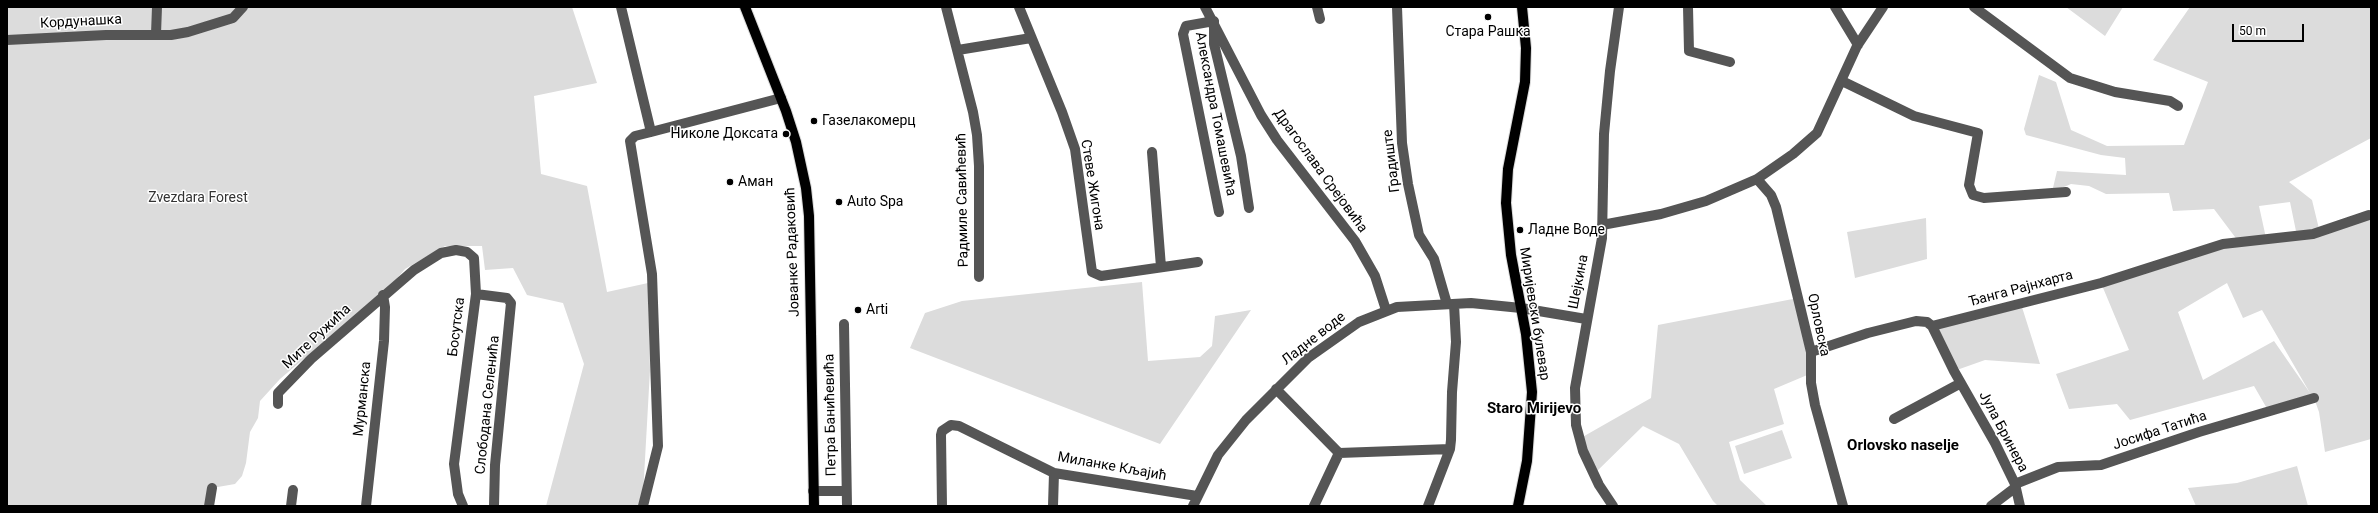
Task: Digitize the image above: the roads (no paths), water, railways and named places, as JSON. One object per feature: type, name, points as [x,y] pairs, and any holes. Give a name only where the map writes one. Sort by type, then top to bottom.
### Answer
[{"type":"main road","name":"Јованке Радаковић","points":[[745,7],[781,98],[802,169],[809,216],[814,506]]},
{"type":"main road","name":"Миријевски булевар","points":[[1518,506],[1527,461],[1531,421],[1530,364],[1510,254],[1506,203],[1508,169],[1524,82],[1526,48],[1522,7]]},
{"type":"street","points":[[156,34],[157,7]]},
{"type":"street","name":"Кордунашка","points":[[7,40],[188,32],[238,15],[243,7]]},
{"type":"street","points":[[621,7],[651,132]]},
{"type":"street","name":"Радмиле Савићевић","points":[[946,7],[958,50],[977,135],[979,166],[979,277]]},
{"type":"street","name":"Стеве Жигона","points":[[1019,7],[1062,112],[1075,149],[1092,272],[1101,276],[1198,262]]},
{"type":"street","name":"Драгослава Срејовића","points":[[1205,7],[1214,21],[1242,79],[1277,140],[1355,241],[1375,276],[1386,310]]},
{"type":"street","points":[[1317,7],[1320,19]]},
{"type":"street","name":"Градиште","points":[[1397,7],[1402,143],[1408,184],[1416,227],[1434,258],[1451,304],[1456,342],[1450,449],[1428,506]]},
{"type":"street","name":"Шејкина","points":[[1613,506],[1588,463],[1576,425],[1576,379],[1602,225],[1604,134],[1610,70],[1619,7]]},
{"type":"street","points":[[1688,7],[1689,51],[1730,62]]},
{"type":"street","points":[[1835,7],[1858,45]]},
{"type":"street","points":[[1602,225],[1682,209],[1706,201],[1757,179],[1794,154],[1817,133],[1858,45],[1883,7]]},
{"type":"street","points":[[1974,7],[2070,78],[2101,89],[2170,101],[2178,106]]},
{"type":"street","points":[[1214,21],[1214,44],[1241,156],[1249,208]]},
{"type":"street","name":"Александра Томашевића","points":[[1214,21],[1186,26],[1182,34],[1219,212]]},
{"type":"street","points":[[958,50],[1031,38]]},
{"type":"street","points":[[1842,81],[1914,116],[1978,133],[1969,185],[1973,195],[1984,198],[2066,192]]},
{"type":"street","points":[[643,506],[658,446],[652,274],[630,141],[635,136],[781,98]]},
{"type":"street","points":[[1152,152],[1161,267]]},
{"type":"street","name":"Орловска","points":[[1757,179],[1771,195],[1776,207],[1811,352],[1811,382],[1814,405],[1843,506]]},
{"type":"street","name":"Ђанга Рајнхарта","points":[[1811,352],[1868,333],[1916,321],[1927,322],[1932,326],[2101,283],[2190,253],[2238,242],[2313,234],[2369,215]]},
{"type":"street","name":"Босутска","points":[[383,295],[431,258],[456,250],[468,252],[474,258],[476,294],[454,464],[458,494],[463,506]]},
{"type":"street","name":"Слободана Селенића","points":[[476,294],[507,298],[511,301],[495,465],[494,506]]},
{"type":"street","name":"Мите Ружића","points":[[278,404],[278,393],[311,359],[383,295]]},
{"type":"street","name":"Мурманска","points":[[366,506],[384,341],[385,308],[383,295]]},
{"type":"street","name":"Ладне воде","points":[[1193,506],[1223,448],[1276,389],[1308,358],[1345,330],[1386,310],[1410,305],[1451,304],[1521,308],[1586,320]]},
{"type":"street","name":"Петра Банићевића","points":[[844,324],[847,506]]},
{"type":"street","name":"Јула Бринера","points":[[1932,326],[1962,383],[1996,442],[2015,485],[1991,506]]},
{"type":"street","name":"Јула Бринера","points":[[1894,419],[1962,383]]},
{"type":"street","points":[[1276,389],[1339,453],[1450,449]]},
{"type":"street","name":"Јосифа Татића","points":[[2015,485],[2063,466],[2101,465],[2199,432],[2314,398]]},
{"type":"street","name":"Миланке Кљајић","points":[[942,506],[941,435],[946,427],[959,426],[1054,473],[1197,496]]},
{"type":"street","points":[[1314,506],[1339,453]]},
{"type":"street","points":[[1053,506],[1054,473]]},
{"type":"street","points":[[2015,485],[2020,506]]},
{"type":"street","points":[[209,506],[212,488]]},
{"type":"street","points":[[291,506],[294,490]]},
{"type":"street","points":[[814,491],[846,491]]},
{"type":"place","name":"Стара Рашка","points":[[1488,17]]},
{"type":"place","name":"Газелакомерц","points":[[814,121]]},
{"type":"place","name":"Николе Доксата","points":[[786,134]]},
{"type":"place","name":"Аман","points":[[730,182]]},
{"type":"place","name":"Auto Spa","points":[[839,202]]},
{"type":"place","name":"Ладне Воде","points":[[1520,230]]},
{"type":"place","name":"Arti","points":[[858,310]]},
{"type":"district","name":"Staro Mirijevo","points":[[1534,409]]},
{"type":"district","name":"Orlovsko naselje","points":[[1903,446]]},
{"type":"park label","name":"Zvezdara Forest","points":[[198,198]]}]
